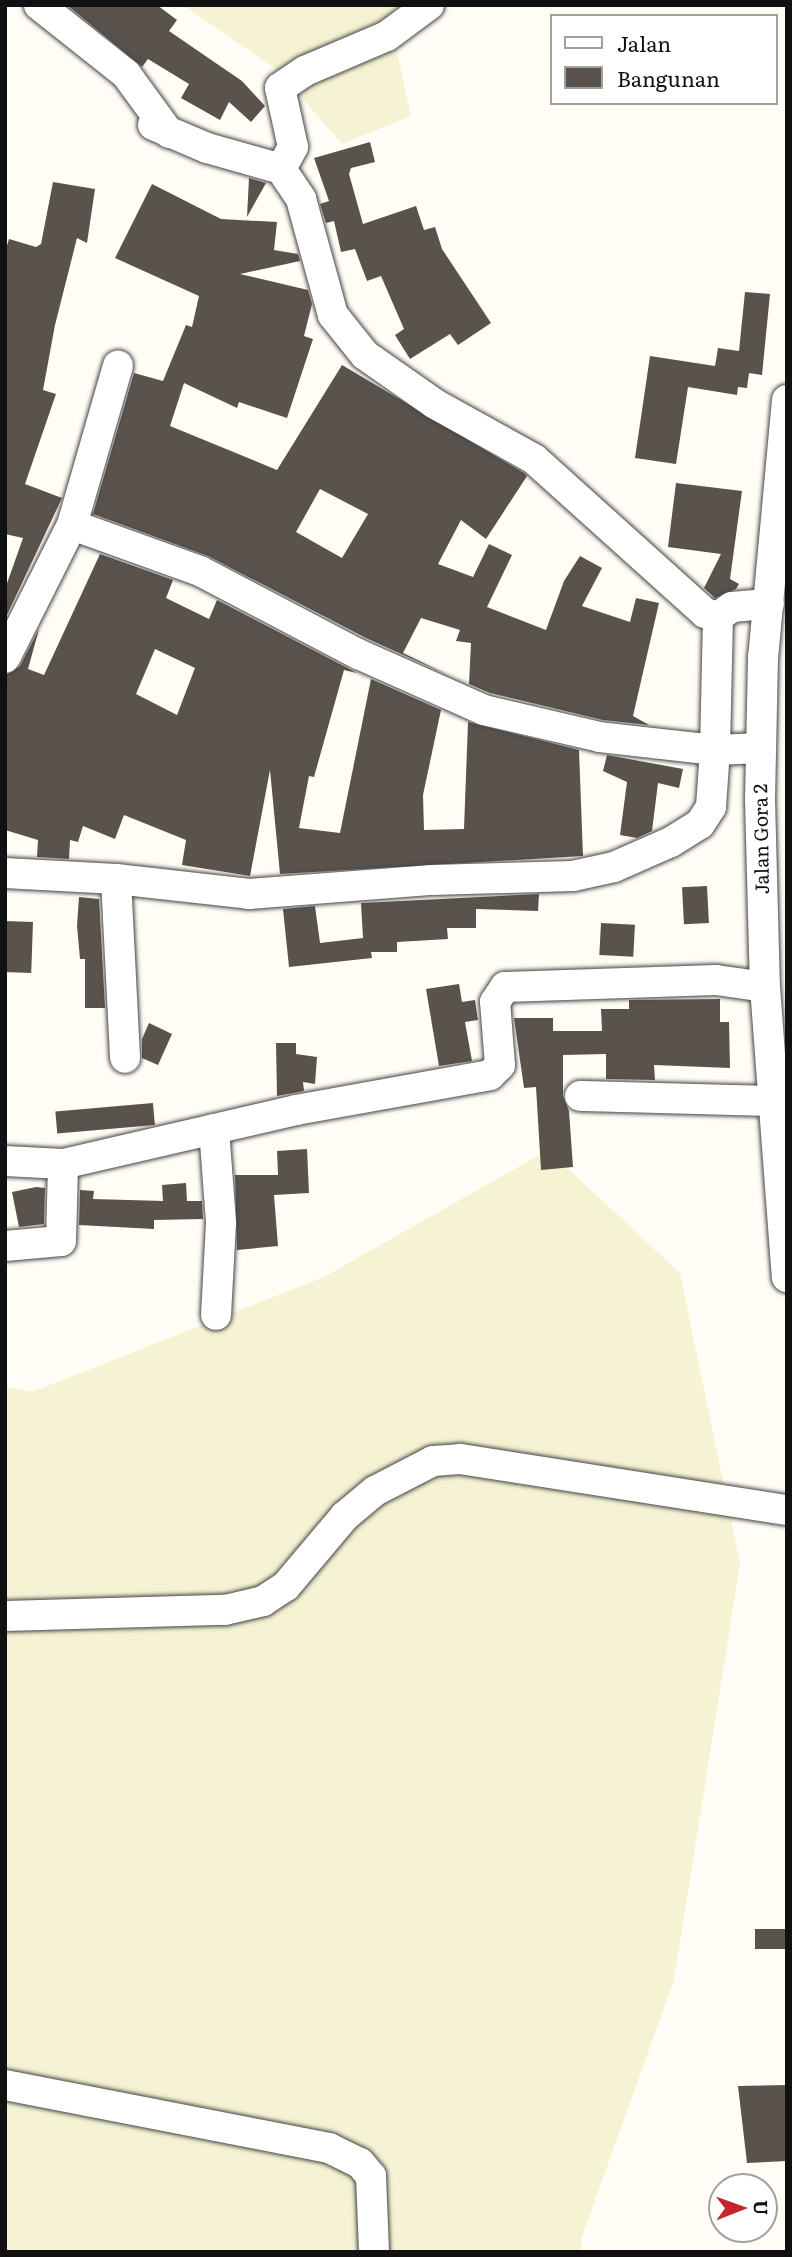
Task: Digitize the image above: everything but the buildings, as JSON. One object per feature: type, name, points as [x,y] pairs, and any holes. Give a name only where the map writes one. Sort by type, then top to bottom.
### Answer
[{"type":"street","points":[[39,5],[126,75],[169,133]]},
{"type":"street","points":[[281,169],[292,147],[280,88],[305,71],[409,20]]},
{"type":"street","points":[[137,115],[169,133],[281,169],[301,199],[333,315],[365,355],[435,404],[534,459],[705,613],[718,617]]},
{"type":"street","points":[[5,658],[72,525],[118,366]]},
{"type":"street","name":"Jalan Gora 2","points":[[787,400],[768,604],[761,748],[765,987],[787,1277]]},
{"type":"street","points":[[72,525],[200,571],[358,654],[484,710],[600,737],[715,750],[761,748]]},
{"type":"street","points":[[718,617],[732,607],[768,604]]},
{"type":"street","points":[[5,873],[116,878],[249,894],[598,872],[671,842],[700,824],[711,807],[718,617]]},
{"type":"street","points":[[116,878],[125,1058]]},
{"type":"street","points":[[5,1161],[63,1164],[124,1146],[366,1095],[494,1074],[500,1065],[495,1002],[505,987],[716,980],[765,987]]},
{"type":"street","points":[[580,1096],[774,1101]]},
{"type":"street","points":[[214,1129],[221,1223],[216,1315]]},
{"type":"street","points":[[5,1246],[61,1241],[63,1164]]},
{"type":"street","points":[[5,1616],[225,1610],[263,1601],[286,1586],[345,1516],[375,1491],[433,1461],[460,1459],[787,1510]]},
{"type":"street","points":[[5,2085],[329,2148],[360,2163],[371,2176],[374,2252]]},
{"type":"shaded area","points":[[183,5],[398,5],[389,16],[411,116],[342,144],[276,69]]},
{"type":"shaded area","points":[[548,1150],[680,1273],[740,1564],[674,1980],[581,2239],[582,2252],[5,2252],[5,1386],[32,1392],[324,1277]]}]
